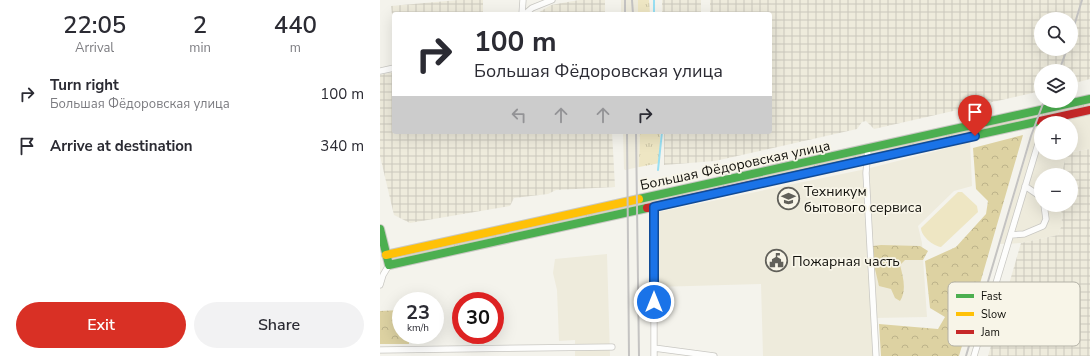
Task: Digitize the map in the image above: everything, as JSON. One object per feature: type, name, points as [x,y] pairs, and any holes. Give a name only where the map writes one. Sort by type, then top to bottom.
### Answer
[{"type":"main road","name":"Большая Фёдоровская улица","points":[[386,255],[1090,100]]},
{"type":"main road","name":"Большая Фёдоровская улица","points":[[1067,116],[1090,110]]},
{"type":"main road","name":"Большая Фёдоровская улица","points":[[389,265],[867,159],[1034,124]]},
{"type":"main road","points":[[380,229],[389,265]]},
{"type":"street","points":[[522,0],[524,12]]},
{"type":"street","points":[[527,12],[532,8],[552,0]]},
{"type":"street","points":[[380,70],[392,68]]},
{"type":"street","points":[[868,148],[866,173],[876,356]]},
{"type":"street","points":[[997,282],[1034,157]]},
{"type":"street","points":[[1025,186],[1034,192]]},
{"type":"street","points":[[654,207],[654,356]]},
{"type":"street","points":[[1011,235],[1024,234],[1043,226],[1046,219],[1045,212]]},
{"type":"street","points":[[380,285],[383,275],[389,265]]},
{"type":"street","points":[[974,356],[977,346]]},
{"type":"street","points":[[380,350],[612,347]]},
{"type":"street","points":[[654,348],[714,356]]},
{"type":"shaded area","points":[[458,0],[483,0],[483,12],[392,12],[392,14],[391,6]]},
{"type":"shaded area","points":[[579,0],[605,0],[605,12],[539,12],[551,5]]},
{"type":"shaded area","points":[[621,0],[638,0],[638,12],[621,12]]},
{"type":"shaded area","points":[[662,0],[701,0],[701,12],[662,12]]},
{"type":"shaded area","points":[[710,0],[1090,0],[1090,79],[1078,82],[1078,64],[1034,64],[1034,93],[874,129],[866,121],[862,122],[857,129],[715,161],[664,165],[664,134],[772,134],[772,12],[710,12]]},
{"type":"shaded area","points":[[392,72],[392,134],[612,134],[615,187],[556,190],[548,194],[514,198],[510,206],[410,223],[394,215],[380,156],[380,75]]},
{"type":"shaded area","points":[[1090,114],[1090,149],[1078,151],[1078,117]]},
{"type":"shaded area","points":[[1034,129],[1034,160],[1065,160],[1063,168],[1034,168],[1034,212],[1061,212],[1062,224],[1058,235],[1021,243],[1000,244]]},
{"type":"shaded area","points":[[623,134],[640,134],[639,167],[624,169]]},
{"type":"shaded area","points":[[970,141],[972,186],[954,191],[918,226],[922,243],[927,317],[874,318],[876,356],[763,356],[761,284],[654,287],[654,213],[866,169]]},
{"type":"shaded area","points":[[1090,149],[1090,356],[988,356],[991,346],[1080,346],[1080,282],[1010,282],[1021,243],[1058,235],[1062,224],[1061,212],[1078,212],[1078,168],[1063,168],[1065,160],[1078,160],[1078,151]]},
{"type":"shaded area","points":[[607,254],[610,356],[575,356],[575,340],[559,341],[557,290],[553,273],[555,259]]},
{"type":"green space","points":[[638,0],[649,0],[650,12],[638,12]]},
{"type":"green space","points":[[1090,103],[1090,106],[1040,116],[1041,114],[1068,108],[1078,108],[1078,106]]},
{"type":"green space","points":[[1036,115],[1034,118],[879,153],[879,150]]},
{"type":"green space","points":[[640,134],[660,134],[660,163],[639,167]]},
{"type":"green space","points":[[1023,135],[980,282],[948,282],[948,346],[962,346],[959,356],[881,356],[879,324],[938,329],[945,317],[930,308],[925,261],[956,247],[986,214],[988,201],[976,189],[973,148]]},
{"type":"green space","points":[[861,154],[861,157],[758,180],[758,177]]},
{"type":"green space","points":[[751,178],[752,181],[405,258],[404,255]]},
{"type":"green space","points":[[958,192],[962,192],[977,206],[978,212],[941,247],[931,243],[923,234],[921,228]]},
{"type":"green space","points":[[873,246],[920,246],[928,251],[923,260],[905,260],[900,265],[904,288],[900,301],[895,298],[891,289],[879,286],[871,252]]},
{"type":"green space","points":[[392,310],[392,344],[380,344],[380,311]]},
{"type":"waterway","points":[[654,0],[654,12]]},
{"type":"waterway","points":[[658,170],[662,134]]},
{"type":"railway","points":[[625,0],[625,12]]},
{"type":"railway","points":[[632,0],[633,12]]},
{"type":"railway","points":[[1078,13],[1082,0]]},
{"type":"railway","points":[[1062,64],[1064,56]]},
{"type":"railway","points":[[988,282],[1031,136],[1041,108]]},
{"type":"railway","points":[[627,134],[629,356]]},
{"type":"railway","points":[[636,134],[639,356]]},
{"type":"railway","points":[[966,356],[969,346]]},
{"type":"traffic: fast","points":[[639,199],[1090,99]]},
{"type":"traffic: fast","points":[[759,183],[1034,122]]},
{"type":"traffic: fast","points":[[380,229],[389,265],[647,208]]},
{"type":"traffic: slow","points":[[386,255],[639,199]]},
{"type":"traffic: jam","points":[[1063,116],[1090,110]]},
{"type":"traffic: jam","points":[[647,208],[759,183]]},
{"type":"place","name":"Техникум бытового сервиса","points":[[788,199]]},
{"type":"place","name":"Пожарная часть","points":[[776,261]]},
{"type":"route","points":[[654,302],[654,207],[975,136]]}]
